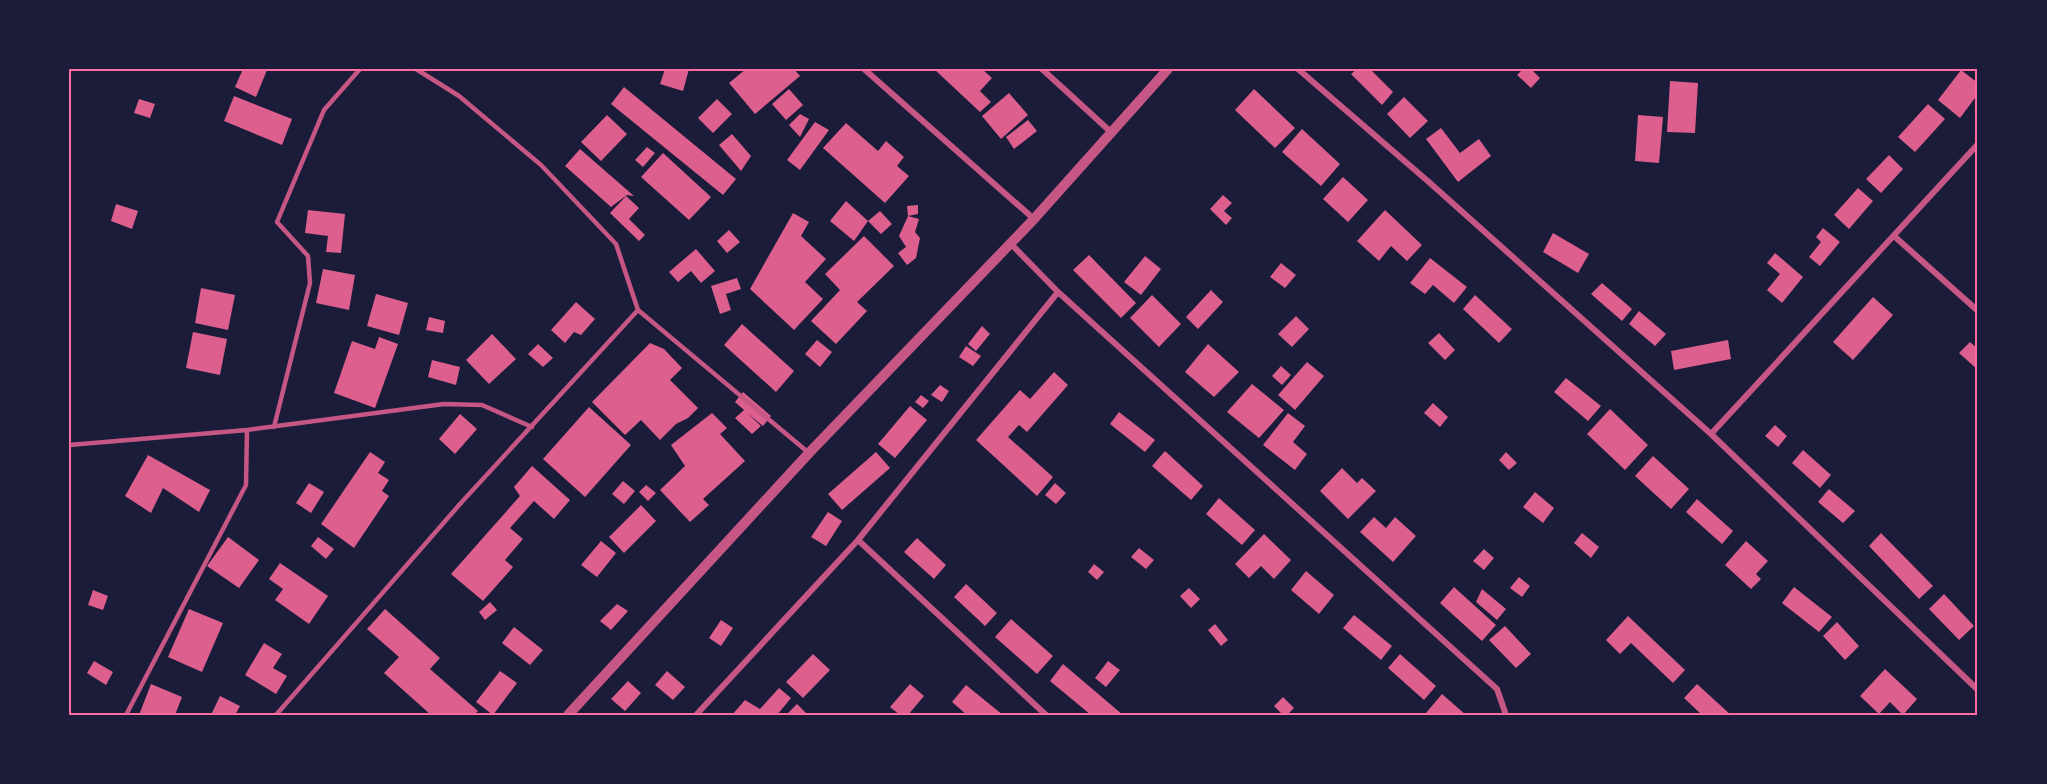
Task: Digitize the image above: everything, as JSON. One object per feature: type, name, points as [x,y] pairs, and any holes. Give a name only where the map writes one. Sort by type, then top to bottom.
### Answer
[{"type":"street","points":[[864,69],[1034,219]]},
{"type":"street","points":[[1042,69],[1113,133]]},
{"type":"street","points":[[568,715],[809,453],[1034,219],[1168,69]]},
{"type":"street","points":[[1298,69],[1430,183],[1711,434],[1978,690]]},
{"type":"street","points":[[1711,434],[1978,144]]},
{"type":"street","points":[[1894,236],[1978,311]]},
{"type":"street","points":[[1010,243],[1058,292],[1497,689],[1506,715]]},
{"type":"street","points":[[696,715],[858,540],[1058,292]]},
{"type":"street","points":[[858,540],[1046,715]]},
{"type":"lane","points":[[274,427],[310,283],[308,256],[277,222],[324,110],[360,69]]},
{"type":"lane","points":[[416,69],[459,96],[541,165],[616,244],[638,310],[809,453]]},
{"type":"lane","points":[[276,715],[460,504],[638,310]]},
{"type":"lane","points":[[69,445],[274,427],[444,404],[482,405],[532,427]]},
{"type":"lane","points":[[126,715],[246,485],[246,430]]},
{"type":"building","points":[[243,69],[267,70],[256,97],[235,87]]},
{"type":"building","points":[[665,69],[689,69],[683,91],[660,84]]},
{"type":"building","points":[[746,69],[794,69],[800,76],[755,114],[729,83]]},
{"type":"building","points":[[934,69],[982,69],[992,78],[980,91],[991,102],[980,112]]},
{"type":"building","points":[[1357,69],[1370,69],[1393,92],[1382,105],[1351,74]]},
{"type":"building","points":[[1523,69],[1531,69],[1540,78],[1531,88],[1517,75]]},
{"type":"building","points":[[1961,70],[1978,83],[1978,94],[1960,118],[1938,100]]},
{"type":"building","points":[[1670,81],[1698,83],[1695,133],[1667,132]]},
{"type":"building","points":[[624,87],[736,179],[723,195],[611,104]]},
{"type":"building","points":[[789,89],[803,105],[786,120],[772,104]]},
{"type":"building","points":[[1254,89],[1295,128],[1275,148],[1235,110]]},
{"type":"building","points":[[1009,93],[1028,115],[1001,139],[982,116]]},
{"type":"building","points":[[234,96],[292,119],[282,145],[224,121]]},
{"type":"building","points":[[1404,97],[1428,121],[1410,138],[1387,114]]},
{"type":"building","points":[[139,99],[155,104],[150,118],[134,113]]},
{"type":"building","points":[[717,99],[732,114],[713,133],[698,118]]},
{"type":"building","points":[[1928,104],[1945,119],[1915,152],[1898,137]]},
{"type":"building","points":[[800,114],[809,119],[800,137],[789,125]]},
{"type":"building","points":[[607,115],[627,134],[601,161],[581,142]]},
{"type":"building","points":[[1638,115],[1663,117],[1659,163],[1635,161]]},
{"type":"building","points":[[1028,120],[1037,131],[1014,149],[1006,137]]},
{"type":"building","points":[[815,122],[829,130],[800,170],[787,160]]},
{"type":"building","points":[[846,123],[878,151],[886,141],[904,157],[897,166],[909,176],[885,203],[823,148]]},
{"type":"building","points":[[1441,128],[1460,153],[1479,139],[1491,156],[1458,182],[1426,139]]},
{"type":"building","points":[[1302,129],[1340,164],[1321,186],[1282,152]]},
{"type":"building","points":[[732,134],[751,156],[741,171],[719,145]]},
{"type":"building","points":[[647,147],[655,153],[643,167],[635,160]]},
{"type":"building","points":[[580,149],[634,196],[627,195],[611,207],[565,166]]},
{"type":"building","points":[[663,153],[711,197],[689,220],[641,177]]},
{"type":"building","points":[[1889,155],[1903,169],[1881,193],[1866,179]]},
{"type":"building","points":[[1343,177],[1368,200],[1348,222],[1323,199]]},
{"type":"building","points":[[1858,188],[1873,201],[1849,229],[1834,215]]},
{"type":"building","points":[[1223,195],[1232,203],[1224,211],[1232,218],[1226,225],[1210,209]]},
{"type":"building","points":[[626,196],[639,208],[629,219],[645,235],[639,241],[610,213]]},
{"type":"building","points":[[846,201],[868,221],[854,241],[830,221]]},
{"type":"building","points":[[116,204],[138,211],[132,229],[111,221]]},
{"type":"building","points":[[918,205],[918,214],[908,216],[907,206]]},
{"type":"building","points":[[308,210],[345,214],[341,253],[326,252],[328,236],[305,233]]},
{"type":"building","points":[[1385,210],[1422,245],[1407,261],[1391,246],[1379,261],[1357,241]]},
{"type":"building","points":[[880,211],[892,224],[881,234],[868,221]]},
{"type":"building","points":[[793,213],[809,222],[801,236],[826,259],[805,282],[823,299],[794,330],[750,289]]},
{"type":"building","points":[[908,216],[919,219],[915,232],[920,238],[916,258],[907,265],[898,253],[906,247],[899,236]]},
{"type":"building","points":[[1823,228],[1840,242],[1820,266],[1809,257],[1821,242],[1816,237]]},
{"type":"building","points":[[729,230],[740,242],[727,253],[717,241]]},
{"type":"building","points":[[1553,233],[1589,254],[1578,273],[1543,252]]},
{"type":"building","points":[[864,236],[894,266],[857,302],[867,311],[836,344],[811,321],[840,290],[825,274]]},
{"type":"building","points":[[696,249],[715,271],[701,283],[691,271],[678,282],[669,272]]},
{"type":"building","points":[[1775,253],[1803,277],[1782,303],[1767,290],[1780,274],[1767,263]]},
{"type":"building","points":[[1089,255],[1136,303],[1121,318],[1073,270]]},
{"type":"building","points":[[1145,256],[1161,269],[1141,295],[1124,282]]},
{"type":"building","points":[[1430,258],[1467,287],[1454,303],[1433,285],[1425,294],[1410,283]]},
{"type":"building","points":[[1281,263],[1296,275],[1285,288],[1270,277]]},
{"type":"building","points":[[323,269],[355,275],[349,310],[316,303]]},
{"type":"building","points":[[737,278],[741,289],[726,294],[731,310],[720,314],[711,286]]},
{"type":"building","points":[[1602,283],[1632,309],[1622,321],[1591,294]]},
{"type":"building","points":[[201,288],[235,295],[228,330],[195,323]]},
{"type":"building","points":[[1211,290],[1223,302],[1198,329],[1186,317]]},
{"type":"building","points":[[376,294],[408,303],[399,335],[367,326]]},
{"type":"building","points":[[1152,295],[1181,324],[1159,347],[1130,318]]},
{"type":"building","points":[[1475,295],[1512,329],[1499,343],[1463,309]]},
{"type":"building","points":[[1873,297],[1893,315],[1853,360],[1833,342]]},
{"type":"building","points":[[576,302],[595,319],[581,335],[574,332],[565,343],[551,330]]},
{"type":"building","points":[[1639,311],[1666,334],[1655,346],[1629,324]]},
{"type":"building","points":[[1296,316],[1309,329],[1292,347],[1278,334]]},
{"type":"building","points":[[429,317],[445,321],[443,333],[426,330]]},
{"type":"building","points":[[742,324],[794,371],[776,392],[724,345]]},
{"type":"building","points":[[982,326],[990,334],[976,351],[968,344]]},
{"type":"building","points":[[193,332],[227,339],[220,375],[186,368]]},
{"type":"building","points":[[1439,333],[1455,350],[1445,360],[1428,343]]},
{"type":"building","points":[[492,334],[516,359],[489,384],[466,360]]},
{"type":"building","points":[[379,337],[398,344],[375,408],[334,393],[352,341],[375,349]]},
{"type":"building","points":[[817,340],[832,352],[820,367],[805,354]]},
{"type":"building","points":[[1728,340],[1731,359],[1674,370],[1671,351]]},
{"type":"building","points":[[1970,342],[1978,349],[1978,370],[1959,353]]},
{"type":"building","points":[[650,343],[664,349],[682,368],[670,380],[698,408],[688,418],[676,424],[660,440],[641,420],[625,435],[592,402]]},
{"type":"building","points":[[538,344],[553,358],[543,367],[528,354]]},
{"type":"building","points":[[1208,344],[1239,372],[1214,397],[1185,372]]},
{"type":"building","points":[[966,346],[981,356],[973,366],[959,357]]},
{"type":"building","points":[[432,360],[460,367],[456,385],[428,377]]},
{"type":"building","points":[[1307,362],[1324,376],[1295,410],[1278,395]]},
{"type":"building","points":[[1281,366],[1291,375],[1282,385],[1272,376]]},
{"type":"building","points":[[1054,372],[1068,385],[1027,432],[1019,425],[1008,437],[1053,477],[1037,496],[976,440],[1020,390],[1030,399]]},
{"type":"building","points":[[1566,378],[1601,406],[1588,421],[1554,392]]},
{"type":"building","points":[[1252,384],[1284,410],[1259,438],[1227,412]]},
{"type":"building","points":[[940,385],[949,391],[942,402],[931,395]]},
{"type":"building","points":[[743,392],[771,416],[763,426],[747,413],[761,426],[752,434],[735,418],[744,410],[735,402]]},
{"type":"building","points":[[921,395],[929,401],[923,408],[915,402]]},
{"type":"building","points":[[1433,403],[1448,417],[1440,427],[1424,413]]},
{"type":"building","points":[[910,406],[927,420],[895,458],[878,444]]},
{"type":"building","points":[[589,407],[631,445],[585,497],[543,459]]},
{"type":"building","points":[[1610,409],[1648,445],[1625,470],[1587,434]]},
{"type":"building","points":[[1119,412],[1155,440],[1145,452],[1110,424]]},
{"type":"building","points":[[712,413],[727,428],[720,434],[745,461],[703,499],[709,505],[690,522],[660,490],[685,466],[671,445]]},
{"type":"building","points":[[1288,413],[1305,426],[1293,442],[1307,454],[1295,470],[1263,445]]},
{"type":"building","points":[[460,414],[477,429],[455,454],[439,439]]},
{"type":"building","points":[[1775,425],[1787,436],[1778,447],[1765,436]]},
{"type":"building","points":[[1803,450],[1831,475],[1820,488],[1792,463]]},
{"type":"building","points":[[1165,451],[1203,486],[1191,500],[1152,466]]},
{"type":"building","points":[[370,452],[385,462],[378,473],[389,480],[382,491],[389,496],[354,548],[321,524]]},
{"type":"building","points":[[876,452],[890,468],[842,510],[828,494]]},
{"type":"building","points":[[1506,452],[1517,463],[1509,470],[1499,460]]},
{"type":"building","points":[[148,455],[210,490],[199,512],[163,488],[151,513],[125,496]]},
{"type":"building","points":[[1653,456],[1689,489],[1671,509],[1635,476]]},
{"type":"building","points":[[532,466],[570,500],[554,519],[534,501],[510,528],[523,539],[505,560],[513,567],[483,601],[451,574],[520,496],[514,487]]},
{"type":"building","points":[[1342,468],[1357,483],[1362,478],[1376,491],[1348,519],[1320,491]]},
{"type":"building","points":[[623,481],[635,491],[624,504],[612,494]]},
{"type":"building","points":[[309,483],[324,492],[311,513],[296,503]]},
{"type":"building","points":[[1055,483],[1066,493],[1056,504],[1045,495]]},
{"type":"building","points":[[646,485],[656,493],[648,501],[639,492]]},
{"type":"building","points":[[1829,489],[1855,511],[1843,523],[1818,502]]},
{"type":"building","points":[[1535,492],[1554,508],[1543,523],[1523,507]]},
{"type":"building","points":[[1219,498],[1255,530],[1242,545],[1206,514]]},
{"type":"building","points":[[1697,499],[1733,531],[1722,544],[1686,512]]},
{"type":"building","points":[[641,505],[656,521],[624,553],[609,537]]},
{"type":"building","points":[[828,512],[842,521],[826,546],[811,537]]},
{"type":"building","points":[[1374,517],[1386,528],[1395,517],[1416,536],[1393,562],[1360,532]]},
{"type":"building","points":[[1582,533],[1599,547],[1591,558],[1574,543]]},
{"type":"building","points":[[1881,533],[1933,586],[1919,599],[1869,546]]},
{"type":"building","points":[[1264,534],[1291,560],[1274,579],[1261,566],[1249,578],[1235,564]]},
{"type":"building","points":[[228,537],[259,560],[239,588],[207,566]]},
{"type":"building","points":[[318,537],[334,549],[326,559],[311,546]]},
{"type":"building","points":[[917,538],[946,565],[934,579],[904,552]]},
{"type":"building","points":[[601,541],[616,553],[597,577],[581,565]]},
{"type":"building","points":[[1746,541],[1768,561],[1756,574],[1761,579],[1751,589],[1725,565]]},
{"type":"building","points":[[1139,548],[1154,560],[1146,569],[1131,557]]},
{"type":"building","points":[[1484,549],[1494,558],[1484,570],[1473,561]]},
{"type":"building","points":[[280,563],[328,596],[309,624],[275,600],[283,589],[269,579]]},
{"type":"building","points":[[1094,564],[1104,572],[1097,580],[1088,572]]},
{"type":"building","points":[[1306,571],[1334,595],[1319,614],[1291,590]]},
{"type":"building","points":[[1519,577],[1530,586],[1522,597],[1510,588]]},
{"type":"building","points":[[966,584],[997,613],[985,626],[954,597]]},
{"type":"building","points":[[1454,587],[1496,625],[1482,641],[1440,603]]},
{"type":"building","points":[[1794,587],[1832,617],[1819,632],[1782,603]]},
{"type":"building","points":[[1189,588],[1200,599],[1191,608],[1180,596]]},
{"type":"building","points":[[1482,589],[1506,609],[1497,620],[1476,602]]},
{"type":"building","points":[[93,590],[108,596],[103,610],[88,605]]},
{"type":"building","points":[[1944,594],[1974,626],[1959,640],[1929,609]]},
{"type":"building","points":[[490,602],[497,610],[485,620],[479,612]]},
{"type":"building","points":[[617,604],[628,611],[611,630],[600,621]]},
{"type":"building","points":[[189,609],[223,623],[202,672],[168,657]]},
{"type":"building","points":[[385,609],[440,658],[430,669],[478,711],[474,715],[431,715],[384,673],[399,657],[367,629]]},
{"type":"building","points":[[1354,615],[1392,646],[1381,660],[1343,628]]},
{"type":"building","points":[[1628,616],[1685,670],[1673,683],[1631,643],[1620,654],[1606,640]]},
{"type":"building","points":[[1011,619],[1053,656],[1037,674],[995,637]]},
{"type":"building","points":[[721,620],[733,628],[721,646],[709,638]]},
{"type":"building","points":[[1837,622],[1859,646],[1845,660],[1823,636]]},
{"type":"building","points":[[1215,624],[1228,640],[1221,646],[1208,630]]},
{"type":"building","points":[[1505,626],[1531,654],[1516,668],[1489,640]]},
{"type":"building","points":[[514,627],[543,650],[530,665],[502,643]]},
{"type":"building","points":[[264,643],[282,654],[273,668],[287,676],[276,694],[245,675]]},
{"type":"building","points":[[813,654],[830,670],[803,698],[786,682]]},
{"type":"building","points":[[1400,654],[1436,686],[1424,700],[1388,668]]},
{"type":"building","points":[[94,661],[113,672],[106,685],[87,673]]},
{"type":"building","points":[[1108,661],[1120,670],[1106,687],[1095,678]]},
{"type":"building","points":[[1063,664],[1123,715],[1091,715],[1050,681]]},
{"type":"building","points":[[1885,669],[1917,699],[1903,715],[1890,702],[1879,714],[1860,696]]},
{"type":"building","points":[[500,671],[517,683],[493,715],[476,702]]},
{"type":"building","points":[[667,671],[685,687],[673,700],[655,685]]},
{"type":"building","points":[[628,681],[641,693],[625,711],[611,699]]},
{"type":"building","points":[[151,684],[182,697],[175,715],[139,715]]},
{"type":"building","points":[[910,684],[924,696],[908,715],[900,715],[890,707]]},
{"type":"building","points":[[1697,684],[1731,715],[1702,715],[1684,698]]},
{"type":"building","points":[[966,685],[1003,715],[967,715],[952,702]]},
{"type":"building","points":[[779,688],[791,698],[777,715],[732,715],[745,700],[760,709]]},
{"type":"building","points":[[1442,694],[1466,715],[1429,715],[1426,713]]},
{"type":"building","points":[[220,696],[240,706],[235,715],[211,715]]},
{"type":"building","points":[[1283,697],[1294,708],[1287,715],[1283,715],[1274,706]]},
{"type":"building","points":[[797,704],[808,715],[786,715]]}]
